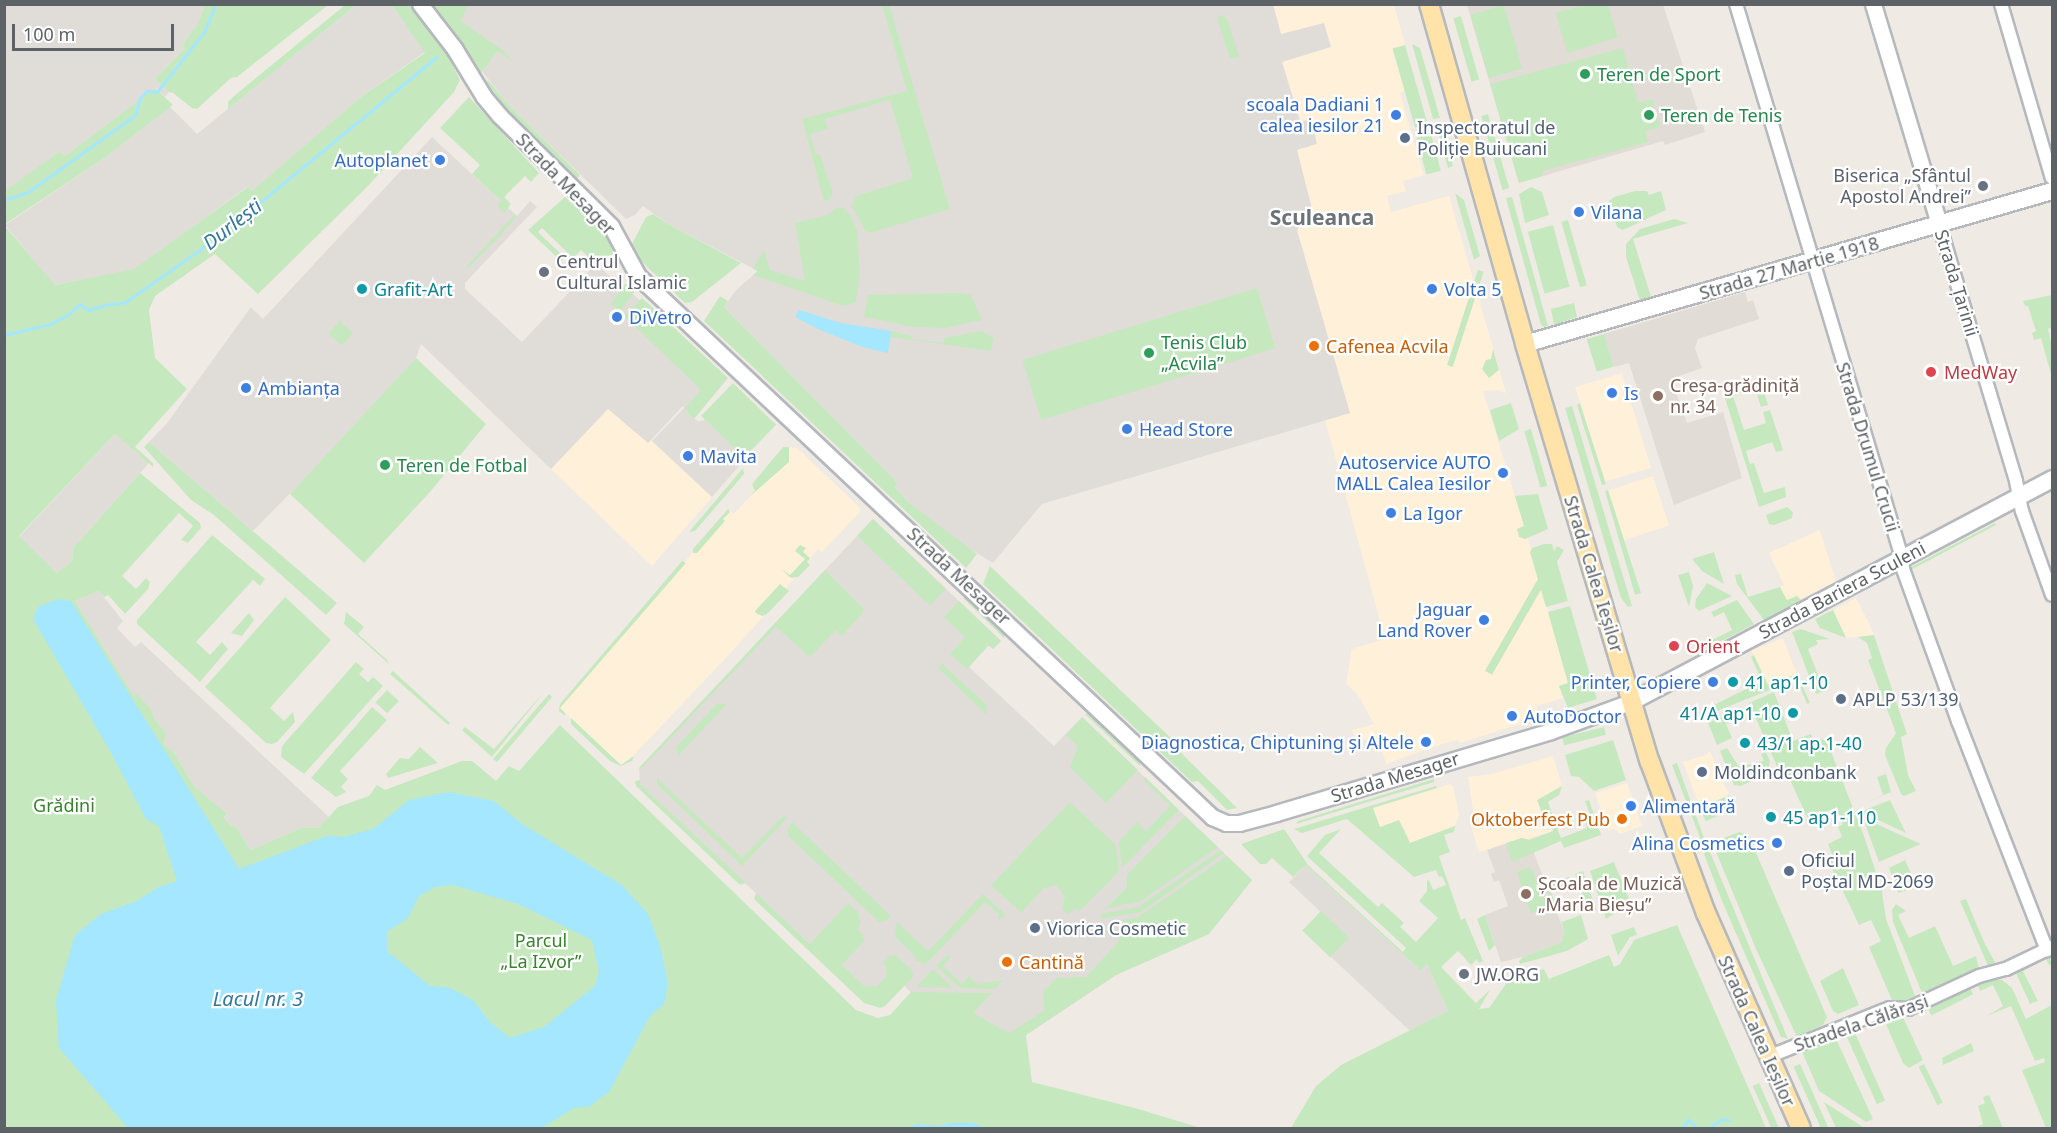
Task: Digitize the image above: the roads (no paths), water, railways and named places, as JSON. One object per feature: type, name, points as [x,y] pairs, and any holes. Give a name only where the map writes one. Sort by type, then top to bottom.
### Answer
[{"type":"main road","name":"Strada Calea Ieșilor","points":[[1429,4],[1525,344],[1650,762],[1706,913],[1801,1128]]},
{"type":"main road","name":"Strada 27 Martie 1918","points":[[1525,344],[2052,191]]},
{"type":"main road","name":"Strada Bariera Sculeni","points":[[1633,701],[2052,479]]},
{"type":"street","name":"Strada Mesager","points":[[420,4],[454,48],[484,97],[500,116],[611,226],[638,276],[1212,817],[1226,823],[1239,823],[1276,813],[1551,730],[1633,701]]},
{"type":"street","name":"Strada Drumul Crucii","points":[[1736,4],[1902,558],[1903,569],[1958,721],[2050,948]]},
{"type":"street","name":"Strada Țarinii","points":[[1873,4],[2022,511],[2052,595]]},
{"type":"street","points":[[2001,4],[2052,178]]},
{"type":"street","name":"Stradela Călărași","points":[[1768,1057],[1890,1008],[1908,1009],[2050,948]]},
{"type":"water","points":[[799,310],[841,323],[891,331],[888,353],[862,347],[818,329],[795,317]]},
{"type":"water","name":"Lacul nr. 3","points":[[58,599],[71,601],[239,869],[327,836],[344,837],[373,829],[409,800],[449,792],[494,801],[522,824],[622,885],[648,914],[661,949],[668,984],[664,1004],[650,1016],[609,1092],[589,1107],[574,1108],[542,1128],[128,1128],[59,1048],[56,1000],[75,935],[101,914],[137,901],[157,888],[177,881],[159,826],[146,819],[110,751],[33,619],[38,607]],"holes":[[[453,885],[518,904],[592,940],[599,971],[595,986],[544,1027],[510,1038],[490,1022],[473,1000],[450,988],[430,986],[387,951],[387,932],[408,918],[419,896],[436,887]]]},
{"type":"water","points":[[950,1123],[974,1123],[986,1128],[906,1128],[918,1124],[938,1126]]},
{"type":"waterway","points":[[4,200],[28,192],[135,115],[140,98],[147,91],[157,92],[204,32],[216,4]]},
{"type":"waterway","name":"Durlești","points":[[4,335],[50,324],[68,315],[80,304],[88,310],[109,304],[124,303],[218,237],[436,57]]},
{"type":"waterway","points":[[1709,1128],[1722,1119],[1729,1120]]},
{"type":"waterway","points":[[1681,1128],[1688,1120],[1698,1128]]},
{"type":"place","name":"Teren de Sport","points":[[1585,74]]},
{"type":"place","name":"scoala Dadiani 1 calea iesilor 21","points":[[1396,115]]},
{"type":"place","name":"Teren de Tenis","points":[[1649,115]]},
{"type":"place","name":"Inspectoratul de Poliție Buiucani","points":[[1405,138]]},
{"type":"place","name":"Autoplanet","points":[[440,160]]},
{"type":"place","name":"Biserica „Sfântul Apostol Andrei”","points":[[1983,186]]},
{"type":"place","name":"Vilana","points":[[1579,212]]},
{"type":"place","name":"Centrul Cultural Islamic","points":[[544,272]]},
{"type":"place","name":"Grafit-Art","points":[[362,289]]},
{"type":"place","name":"Volta 5","points":[[1432,289]]},
{"type":"place","name":"DiVetro","points":[[617,317]]},
{"type":"place","name":"Cafenea Acvila","points":[[1314,346]]},
{"type":"place","name":"Tenis Club „Acvila”","points":[[1149,353]]},
{"type":"place","name":"MedWay","points":[[1931,372]]},
{"type":"place","name":"Ambianța","points":[[246,388]]},
{"type":"place","name":"Is","points":[[1612,393]]},
{"type":"place","name":"Creșa-grădiniță nr. 34","points":[[1658,396]]},
{"type":"place","name":"Head Store","points":[[1127,429]]},
{"type":"place","name":"Mavita","points":[[688,456]]},
{"type":"place","name":"Teren de Fotbal","points":[[385,465]]},
{"type":"place","name":"Autoservice AUTO MALL Calea Iesilor","points":[[1503,473]]},
{"type":"place","name":"La Igor","points":[[1391,513]]},
{"type":"place","name":"Jaguar Land Rover","points":[[1484,620]]},
{"type":"place","name":"Orient","points":[[1674,646]]},
{"type":"place","name":"Printer, Copiere","points":[[1713,682]]},
{"type":"place","name":"41 ap1-10","points":[[1733,682]]},
{"type":"place","name":"APLP 53/139","points":[[1841,699]]},
{"type":"place","name":"41/A ap1-10","points":[[1793,713]]},
{"type":"place","name":"AutoDoctor","points":[[1512,716]]},
{"type":"place","name":"Diagnostica, Chiptuning și Altele","points":[[1426,742]]},
{"type":"place","name":"43/1 ap.1-40","points":[[1745,743]]},
{"type":"place","name":"Moldindconbank","points":[[1702,772]]},
{"type":"place","name":"Alimentară","points":[[1631,806]]},
{"type":"place","name":"45 ap1-110","points":[[1771,817]]},
{"type":"place","name":"Oktoberfest Pub","points":[[1622,819]]},
{"type":"place","name":"Alina Cosmetics","points":[[1777,843]]},
{"type":"place","name":"Oficiul Poștal MD-2069","points":[[1789,871]]},
{"type":"place","name":"Școala de Muzică „Maria Bieșu”","points":[[1526,894]]},
{"type":"place","name":"Viorica Cosmetic","points":[[1035,928]]},
{"type":"place","name":"Cantină","points":[[1007,962]]},
{"type":"place","name":"JW.ORG","points":[[1464,974]]},
{"type":"district","name":"Sculeanca","points":[[1322,217]]},
{"type":"park label","name":"Grădini","points":[[64,805]]},
{"type":"park label","name":"Parcul „La Izvor”","points":[[541,951]]}]
